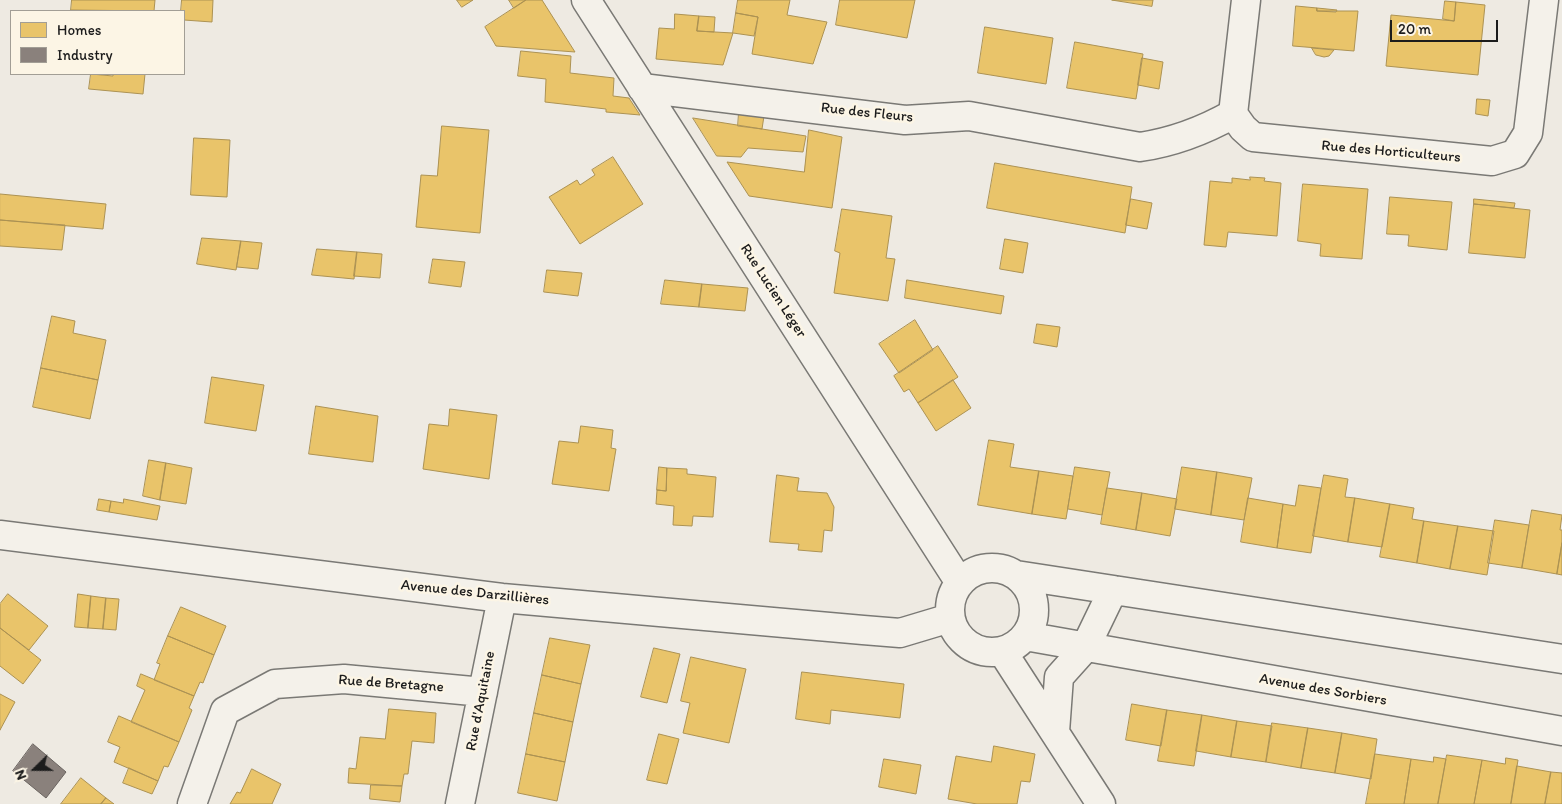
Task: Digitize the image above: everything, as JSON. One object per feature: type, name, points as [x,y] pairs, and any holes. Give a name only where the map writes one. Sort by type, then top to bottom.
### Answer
[{"type":"street","name":"Rue Lucien Léger","points":[[586,0],[960,583]]},
{"type":"street","points":[[1233,114],[1246,0]]},
{"type":"street","name":"Rue des Horticulteurs","points":[[1233,114],[1243,128],[1253,137],[1262,139],[1492,161],[1516,154],[1528,133],[1544,0]]},
{"type":"street","name":"Rue des Fleurs","points":[[642,88],[905,120],[969,116],[1140,147],[1166,143],[1205,130],[1233,114]]},
{"type":"street","name":"Avenue des Darzillières","points":[[0,536],[502,598],[900,633],[950,618]]},
{"type":"street","points":[[1016,575],[1026,586],[1032,598],[1034,612],[1032,625],[1025,636],[1015,646],[1002,651],[989,652],[975,649],[964,642],[955,631],[950,618],[950,604],[954,590],[975,571],[989,568],[1003,570],[1016,575],[1562,659]]},
{"type":"street","points":[[1055,732],[1059,676],[1085,648],[1113,590]]},
{"type":"street","name":"Rue d'Aquitaine","points":[[460,804],[502,598]]},
{"type":"street","name":"Avenue des Sorbiers","points":[[1025,636],[1562,731]]},
{"type":"street","points":[[1002,651],[1101,804]]},
{"type":"street","name":"Rue de Bretagne","points":[[192,804],[225,711],[275,684],[344,679],[483,692]]},
{"type":"building: Homes","points":[[72,0],[155,0],[154,10],[71,10]]},
{"type":"building: Homes","points":[[182,0],[213,0],[212,22],[185,20],[185,10],[181,10]]},
{"type":"building: Homes","points":[[457,0],[473,0],[462,7]]},
{"type":"building: Homes","points":[[509,0],[526,0],[514,8]]},
{"type":"building: Homes","points":[[526,0],[542,0],[575,52],[496,46],[485,27]]},
{"type":"building: Homes","points":[[738,0],[790,0],[787,15],[827,22],[813,64],[752,54],[758,17],[736,13]]},
{"type":"building: Homes","points":[[840,0],[915,0],[907,38],[836,25]]},
{"type":"building: Homes","points":[[1112,0],[1153,0],[1152,6]]},
{"type":"building: Homes","points":[[1445,1],[1456,2],[1454,21],[1443,19]]},
{"type":"building: Homes","points":[[1456,2],[1485,5],[1478,75],[1386,66],[1391,15],[1454,21]]},
{"type":"building: Homes","points":[[1296,6],[1317,8],[1317,11],[1358,11],[1354,51],[1293,46]]},
{"type":"building: Homes","points":[[1317,8],[1337,10],[1336,12],[1317,11]]},
{"type":"building: Homes","points":[[736,13],[758,17],[754,36],[733,33]]},
{"type":"building: Homes","points":[[675,14],[699,16],[697,31],[733,33],[723,65],[656,59],[659,28],[674,29]]},
{"type":"building: Homes","points":[[699,16],[715,17],[714,32],[697,31]]},
{"type":"building: Homes","points":[[985,27],[1053,38],[1046,84],[978,73]]},
{"type":"building: Homes","points":[[1075,42],[1143,54],[1136,99],[1067,88]]},
{"type":"building: Homes","points":[[1312,48],[1334,50],[1329,56],[1324,57],[1316,55]]},
{"type":"building: Homes","points":[[521,51],[571,56],[570,73],[614,78],[613,96],[629,98],[640,115],[606,112],[606,109],[545,102],[546,79],[518,76]]},
{"type":"building: Homes","points":[[1142,58],[1163,62],[1159,89],[1138,85]]},
{"type":"building: Homes","points":[[91,75],[145,75],[143,94],[89,89]]},
{"type":"building: Homes","points":[[1477,99],[1490,100],[1488,116],[1476,114]]},
{"type":"building: Homes","points":[[739,112],[764,116],[762,129],[738,126]]},
{"type":"building: Homes","points":[[693,118],[806,136],[803,152],[748,148],[741,157],[717,156]]},
{"type":"building: Homes","points":[[442,126],[489,130],[480,233],[416,227],[421,175],[437,176]]},
{"type":"building: Homes","points":[[809,130],[842,137],[832,208],[749,196],[727,162],[804,172]]},
{"type":"building: Homes","points":[[194,138],[230,140],[227,197],[191,195]]},
{"type":"building: Homes","points":[[613,157],[643,204],[580,244],[549,197],[577,180],[580,185],[595,175],[592,170]]},
{"type":"building: Homes","points":[[995,163],[1132,187],[1125,233],[987,208]]},
{"type":"building: Homes","points":[[1250,177],[1265,178],[1264,181],[1281,183],[1277,236],[1228,232],[1226,247],[1204,245],[1210,181],[1232,183],[1232,178],[1250,180]]},
{"type":"building: Homes","points":[[1303,184],[1368,189],[1362,259],[1320,256],[1321,244],[1298,241]]},
{"type":"building: Homes","points":[[0,194],[106,204],[103,229],[0,220]]},
{"type":"building: Homes","points":[[1390,197],[1452,202],[1447,250],[1408,246],[1409,235],[1387,234]]},
{"type":"building: Homes","points":[[1131,199],[1152,203],[1147,229],[1126,225]]},
{"type":"building: Homes","points":[[1474,199],[1515,203],[1514,208],[1474,204]]},
{"type":"building: Homes","points":[[1474,204],[1530,210],[1525,258],[1469,253]]},
{"type":"building: Homes","points":[[842,209],[892,216],[886,258],[895,259],[888,301],[834,293],[840,253],[835,251]]},
{"type":"building: Homes","points":[[0,220],[65,225],[62,250],[0,246]]},
{"type":"building: Homes","points":[[202,238],[241,241],[236,270],[197,264]]},
{"type":"building: Homes","points":[[1005,239],[1028,243],[1023,273],[1000,269]]},
{"type":"building: Homes","points":[[241,241],[262,243],[258,269],[237,267]]},
{"type":"building: Homes","points":[[317,249],[357,252],[354,279],[312,275]]},
{"type":"building: Homes","points":[[357,252],[382,254],[380,278],[354,276]]},
{"type":"building: Homes","points":[[433,259],[465,262],[461,287],[429,283]]},
{"type":"building: Homes","points":[[547,270],[582,273],[578,296],[544,292]]},
{"type":"building: Homes","points":[[665,280],[702,284],[699,307],[661,304]]},
{"type":"building: Homes","points":[[907,280],[1004,296],[1001,314],[905,298]]},
{"type":"building: Homes","points":[[702,284],[748,288],[745,311],[699,307]]},
{"type":"building: Homes","points":[[52,316],[75,321],[73,333],[106,340],[98,380],[41,368]]},
{"type":"building: Homes","points":[[915,320],[933,350],[899,373],[879,344]]},
{"type":"building: Homes","points":[[1037,324],[1060,327],[1057,347],[1034,343]]},
{"type":"building: Homes","points":[[938,346],[958,377],[918,403],[909,389],[904,392],[894,376]]},
{"type":"building: Homes","points":[[41,368],[98,380],[90,419],[33,407]]},
{"type":"building: Homes","points":[[212,377],[264,385],[256,431],[205,423]]},
{"type":"building: Homes","points":[[953,380],[971,408],[936,431],[918,403]]},
{"type":"building: Homes","points":[[316,406],[378,416],[373,462],[309,454]]},
{"type":"building: Homes","points":[[450,409],[497,415],[489,479],[423,469],[429,424],[448,426]]},
{"type":"building: Homes","points":[[581,426],[613,430],[611,448],[616,449],[609,491],[552,484],[559,441],[578,443]]},
{"type":"building: Homes","points":[[989,440],[1014,444],[1010,467],[1039,471],[1032,514],[978,505]]},
{"type":"building: Homes","points":[[149,460],[166,463],[160,500],[143,496]]},
{"type":"building: Homes","points":[[166,463],[192,468],[186,504],[160,500]]},
{"type":"building: Homes","points":[[659,467],[667,468],[666,491],[657,490]]},
{"type":"building: Homes","points":[[1075,467],[1110,472],[1102,515],[1068,509]]},
{"type":"building: Homes","points":[[1182,467],[1217,472],[1211,515],[1175,509]]},
{"type":"building: Homes","points":[[667,468],[687,469],[687,474],[716,477],[713,517],[693,516],[692,526],[673,525],[674,506],[656,504],[657,490],[666,491]]},
{"type":"building: Homes","points":[[1039,471],[1073,476],[1066,519],[1032,514]]},
{"type":"building: Homes","points":[[1217,472],[1252,478],[1244,520],[1211,515]]},
{"type":"building: Homes","points":[[777,475],[799,478],[797,491],[827,493],[834,507],[832,531],[824,530],[822,552],[798,550],[799,544],[770,542]]},
{"type":"building: Homes","points":[[1324,475],[1348,479],[1345,497],[1355,498],[1348,542],[1313,536]]},
{"type":"building: Homes","points":[[1299,485],[1321,488],[1311,553],[1277,548],[1283,504],[1295,506]]},
{"type":"building: Homes","points":[[1107,488],[1142,493],[1136,530],[1101,524]]},
{"type":"building: Homes","points":[[1142,493],[1177,499],[1170,536],[1136,530]]},
{"type":"building: Homes","points":[[1248,498],[1283,504],[1277,548],[1241,542]]},
{"type":"building: Homes","points":[[1355,498],[1390,504],[1382,547],[1348,542]]},
{"type":"building: Homes","points":[[99,499],[111,501],[109,512],[97,510]]},
{"type":"building: Homes","points":[[124,499],[160,506],[157,520],[109,512],[111,501],[123,503]]},
{"type":"building: Homes","points":[[1390,504],[1414,508],[1412,519],[1424,521],[1417,563],[1380,557]]},
{"type":"building: Homes","points":[[1532,510],[1562,515],[1560,530],[1562,530],[1562,543],[1557,574],[1522,568]]},
{"type":"building: Homes","points":[[1495,520],[1529,525],[1522,568],[1488,563]]},
{"type":"building: Homes","points":[[1424,521],[1458,526],[1450,569],[1417,563]]},
{"type":"building: Homes","points":[[1458,526],[1494,531],[1487,575],[1450,569]]},
{"type":"building: Homes","points":[[1562,543],[1562,575],[1557,574]]},
{"type":"building: Homes","points":[[8,594],[48,626],[29,650],[0,628],[0,604]]},
{"type":"building: Homes","points":[[78,594],[91,596],[88,628],[75,627]]},
{"type":"building: Homes","points":[[91,596],[106,598],[103,629],[88,628]]},
{"type":"building: Homes","points":[[106,598],[119,599],[116,630],[103,629]]},
{"type":"building: Homes","points":[[181,607],[226,626],[214,655],[168,636]]},
{"type":"building: Homes","points":[[0,628],[41,660],[23,684],[0,666]]},
{"type":"building: Homes","points":[[168,636],[214,655],[203,683],[200,682],[194,696],[154,680],[160,664],[157,663]]},
{"type":"building: Homes","points":[[550,638],[590,645],[581,684],[542,675]]},
{"type":"building: Homes","points":[[654,648],[680,654],[667,703],[641,697]]},
{"type":"building: Homes","points":[[691,657],[746,669],[729,743],[683,733],[690,703],[681,701]]},
{"type":"building: Homes","points":[[802,672],[904,684],[900,718],[831,710],[830,724],[796,719]]},
{"type":"building: Homes","points":[[141,674],[194,696],[189,708],[192,710],[179,742],[131,722],[145,690],[137,686]]},
{"type":"building: Homes","points":[[542,675],[581,684],[573,722],[534,713]]},
{"type":"building: Homes","points":[[0,694],[15,702],[0,730]]},
{"type":"building: Homes","points":[[1132,704],[1167,710],[1161,746],[1126,740]]},
{"type":"building: Homes","points":[[389,709],[436,713],[434,743],[412,741],[408,774],[404,774],[402,786],[348,783],[349,768],[356,769],[360,737],[385,739]]},
{"type":"building: Homes","points":[[1167,710],[1202,715],[1194,766],[1158,761]]},
{"type":"building: Homes","points":[[534,713],[573,722],[565,762],[526,754]]},
{"type":"building: Homes","points":[[1202,715],[1237,721],[1231,757],[1196,751]]},
{"type":"building: Homes","points":[[119,716],[179,742],[168,767],[164,766],[158,781],[114,762],[120,747],[108,742]]},
{"type":"building: Homes","points":[[1237,721],[1272,726],[1266,762],[1231,757]]},
{"type":"building: Homes","points":[[1272,723],[1308,728],[1301,768],[1266,762]]},
{"type":"building: Homes","points":[[1308,728],[1342,733],[1335,773],[1301,768]]},
{"type":"building: Homes","points":[[1342,733],[1377,739],[1371,779],[1335,773]]},
{"type":"building: Homes","points":[[659,734],[679,739],[667,784],[647,780]]},
{"type":"building: Homes","points":[[994,746],[1035,754],[1030,782],[1021,781],[1017,804],[977,804],[948,799],[956,756],[991,762]]},
{"type":"building: Homes","points":[[526,754],[565,762],[557,801],[518,793]]},
{"type":"building: Homes","points":[[1375,754],[1411,759],[1404,804],[1366,804]]},
{"type":"building: Homes","points":[[1447,755],[1482,760],[1474,804],[1438,804]]},
{"type":"building: Homes","points":[[1434,757],[1446,759],[1438,804],[1404,804],[1411,759],[1433,762]]},
{"type":"building: Homes","points":[[1506,758],[1518,760],[1511,804],[1474,804],[1482,760],[1505,764]]},
{"type":"building: Homes","points":[[884,759],[921,765],[916,794],[879,787]]},
{"type":"building: Homes","points":[[1517,766],[1551,772],[1545,804],[1511,804]]},
{"type":"building: Homes","points":[[129,768],[158,781],[152,794],[123,783]]},
{"type":"building: Homes","points":[[252,769],[281,784],[272,804],[230,804],[237,792],[240,793]]},
{"type":"building: Homes","points":[[1551,772],[1562,773],[1562,804],[1545,804]]},
{"type":"building: Homes","points":[[81,778],[106,798],[101,804],[61,804]]},
{"type":"building: Homes","points":[[371,785],[402,786],[400,802],[370,799]]},
{"type":"building: Homes","points":[[106,798],[114,804],[101,804]]},
{"type":"building: Industry","points":[[33,744],[66,772],[46,798],[13,771]]}]
